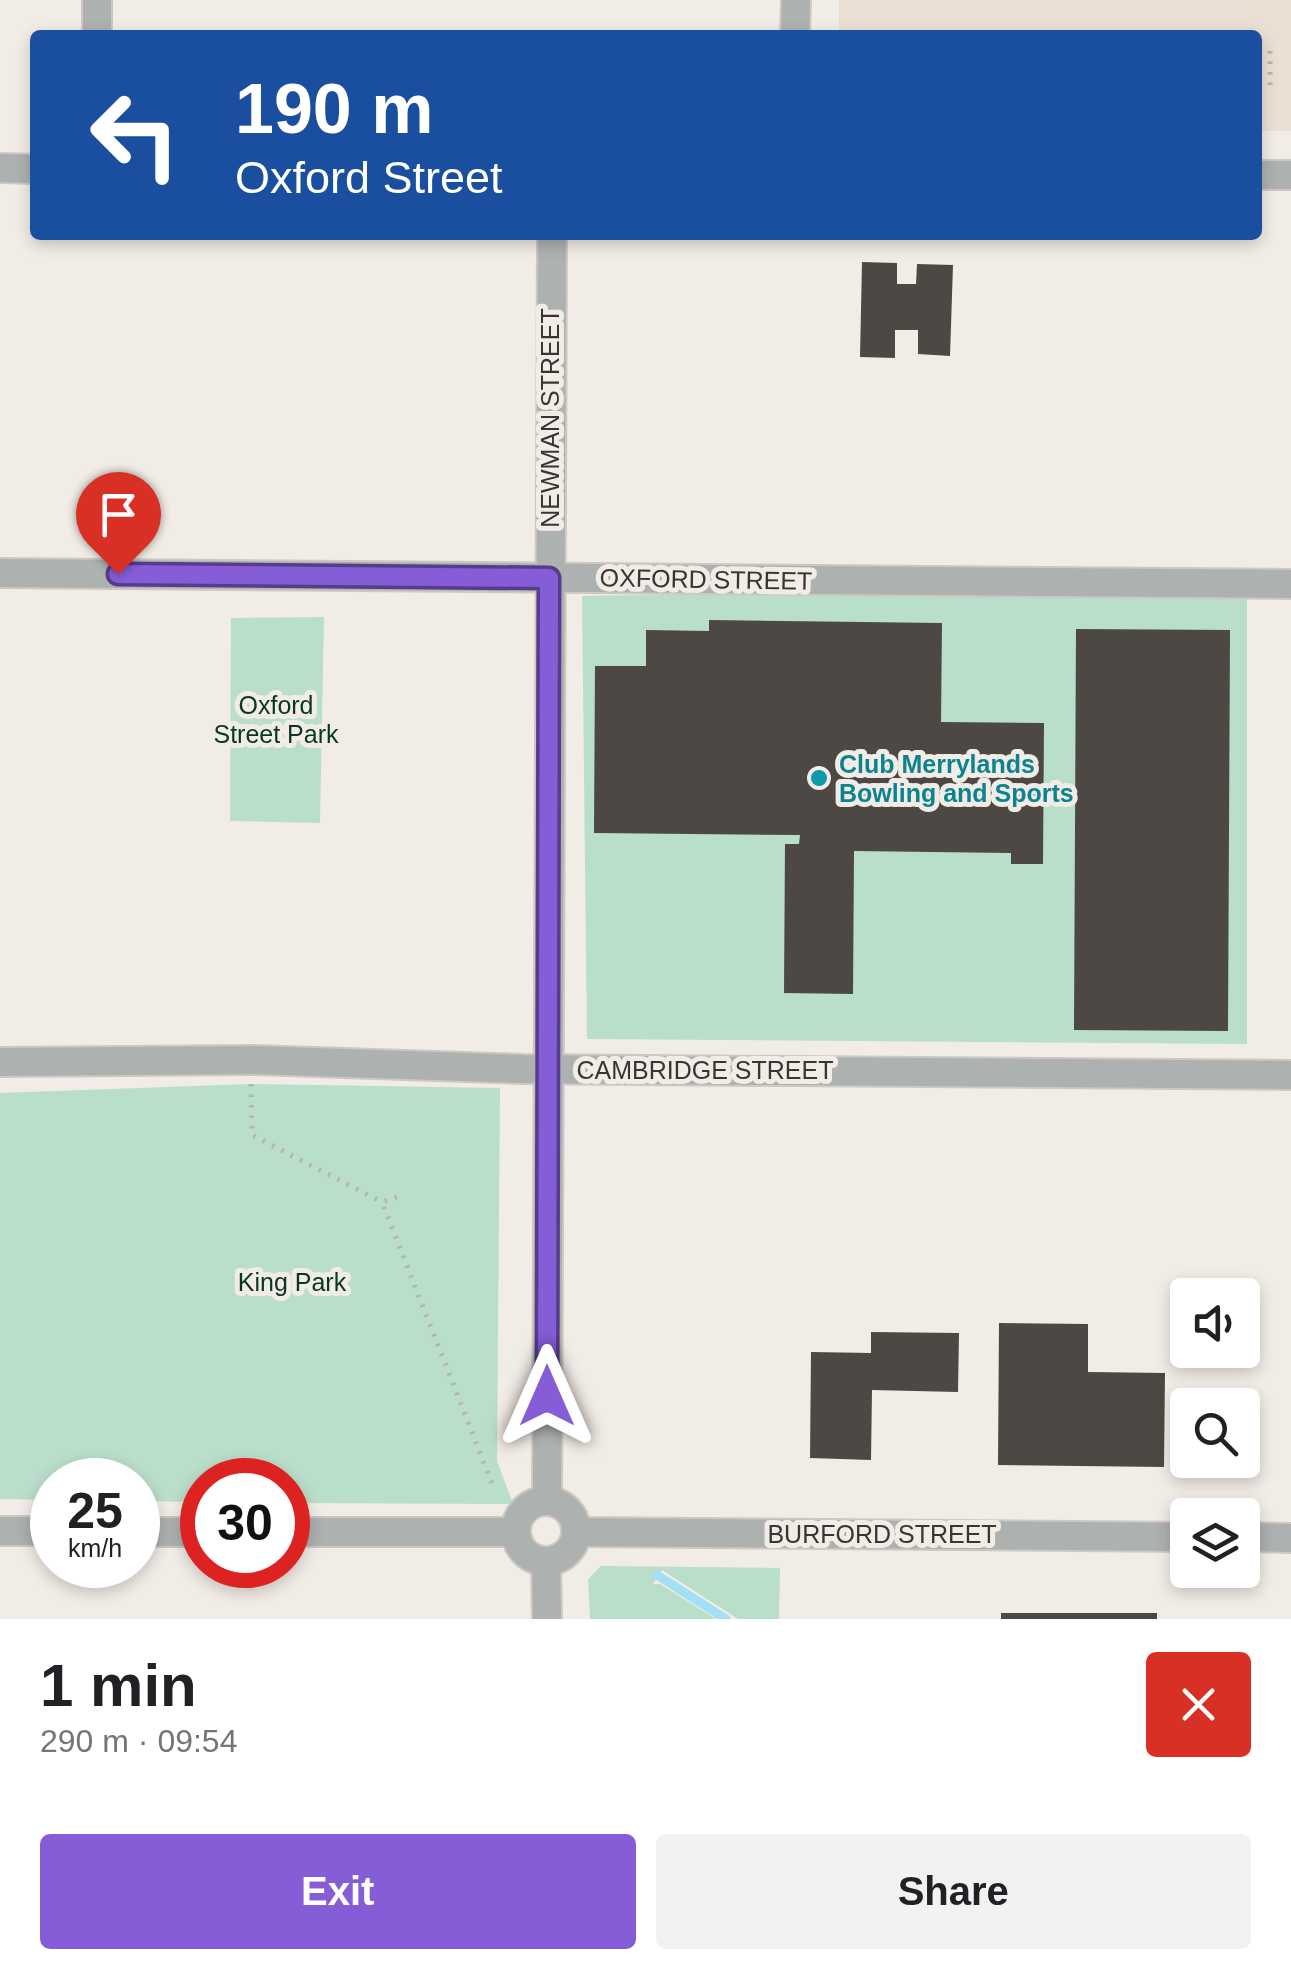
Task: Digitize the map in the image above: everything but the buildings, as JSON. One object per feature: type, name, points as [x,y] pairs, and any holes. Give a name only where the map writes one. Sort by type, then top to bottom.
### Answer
[{"type":"street","points":[[96,30],[97,0]]},
{"type":"street","points":[[795,30],[796,0]]},
{"type":"street","points":[[0,168],[30,168]]},
{"type":"street","points":[[1262,174],[1291,175]]},
{"type":"street","name":"NEWMAN STREET","points":[[547,1501],[552,240]]},
{"type":"street","name":"OXFORD STREET","points":[[0,573],[1291,584]]},
{"type":"street","name":"CAMBRIDGE STREET","points":[[0,1062],[253,1060],[549,1069],[1291,1074]]},
{"type":"street","points":[[547,1501],[564,1507],[576,1532],[570,1549],[546,1560],[522,1549],[516,1532],[529,1506],[547,1501]]},
{"type":"street","points":[[0,1531],[30,1532]]},
{"type":"street","points":[[310,1532],[516,1532]]},
{"type":"street","name":"BURFORD STREET","points":[[576,1532],[1170,1537]]},
{"type":"street","points":[[1260,1537],[1291,1538]]},
{"type":"street","points":[[546,1560],[547,1619]]},
{"type":"path","points":[[1270,48],[1270,85]]},
{"type":"path","points":[[253,1060],[252,1135],[382,1202],[493,1486]]},
{"type":"path","points":[[382,1202],[397,1197]]},
{"type":"shaded area","points":[[839,0],[1291,0],[1291,131],[1262,131],[1262,30],[839,30]]},
{"type":"green space","points":[[1247,584],[1247,1044],[587,1039],[582,596]]},
{"type":"green space","name":"Oxford Street Park","points":[[324,617],[320,823],[230,821],[231,618]]},
{"type":"green space","name":"King Park","points":[[251,1084],[500,1088],[497,1461],[513,1504],[310,1503],[310,1458],[180,1458],[180,1502],[160,1501],[160,1458],[30,1458],[30,1500],[0,1499],[0,1093]]},
{"type":"green space","points":[[601,1566],[780,1568],[779,1619],[738,1619],[662,1570],[653,1584],[660,1584],[716,1619],[590,1619],[588,1579]]},
{"type":"waterway","points":[[657,1575],[726,1619]]},
{"type":"place","name":"Club Merrylands Bowling and Sports","points":[[819,778]]},
{"type":"route","points":[[118,574],[549,578],[547,1396]]}]
